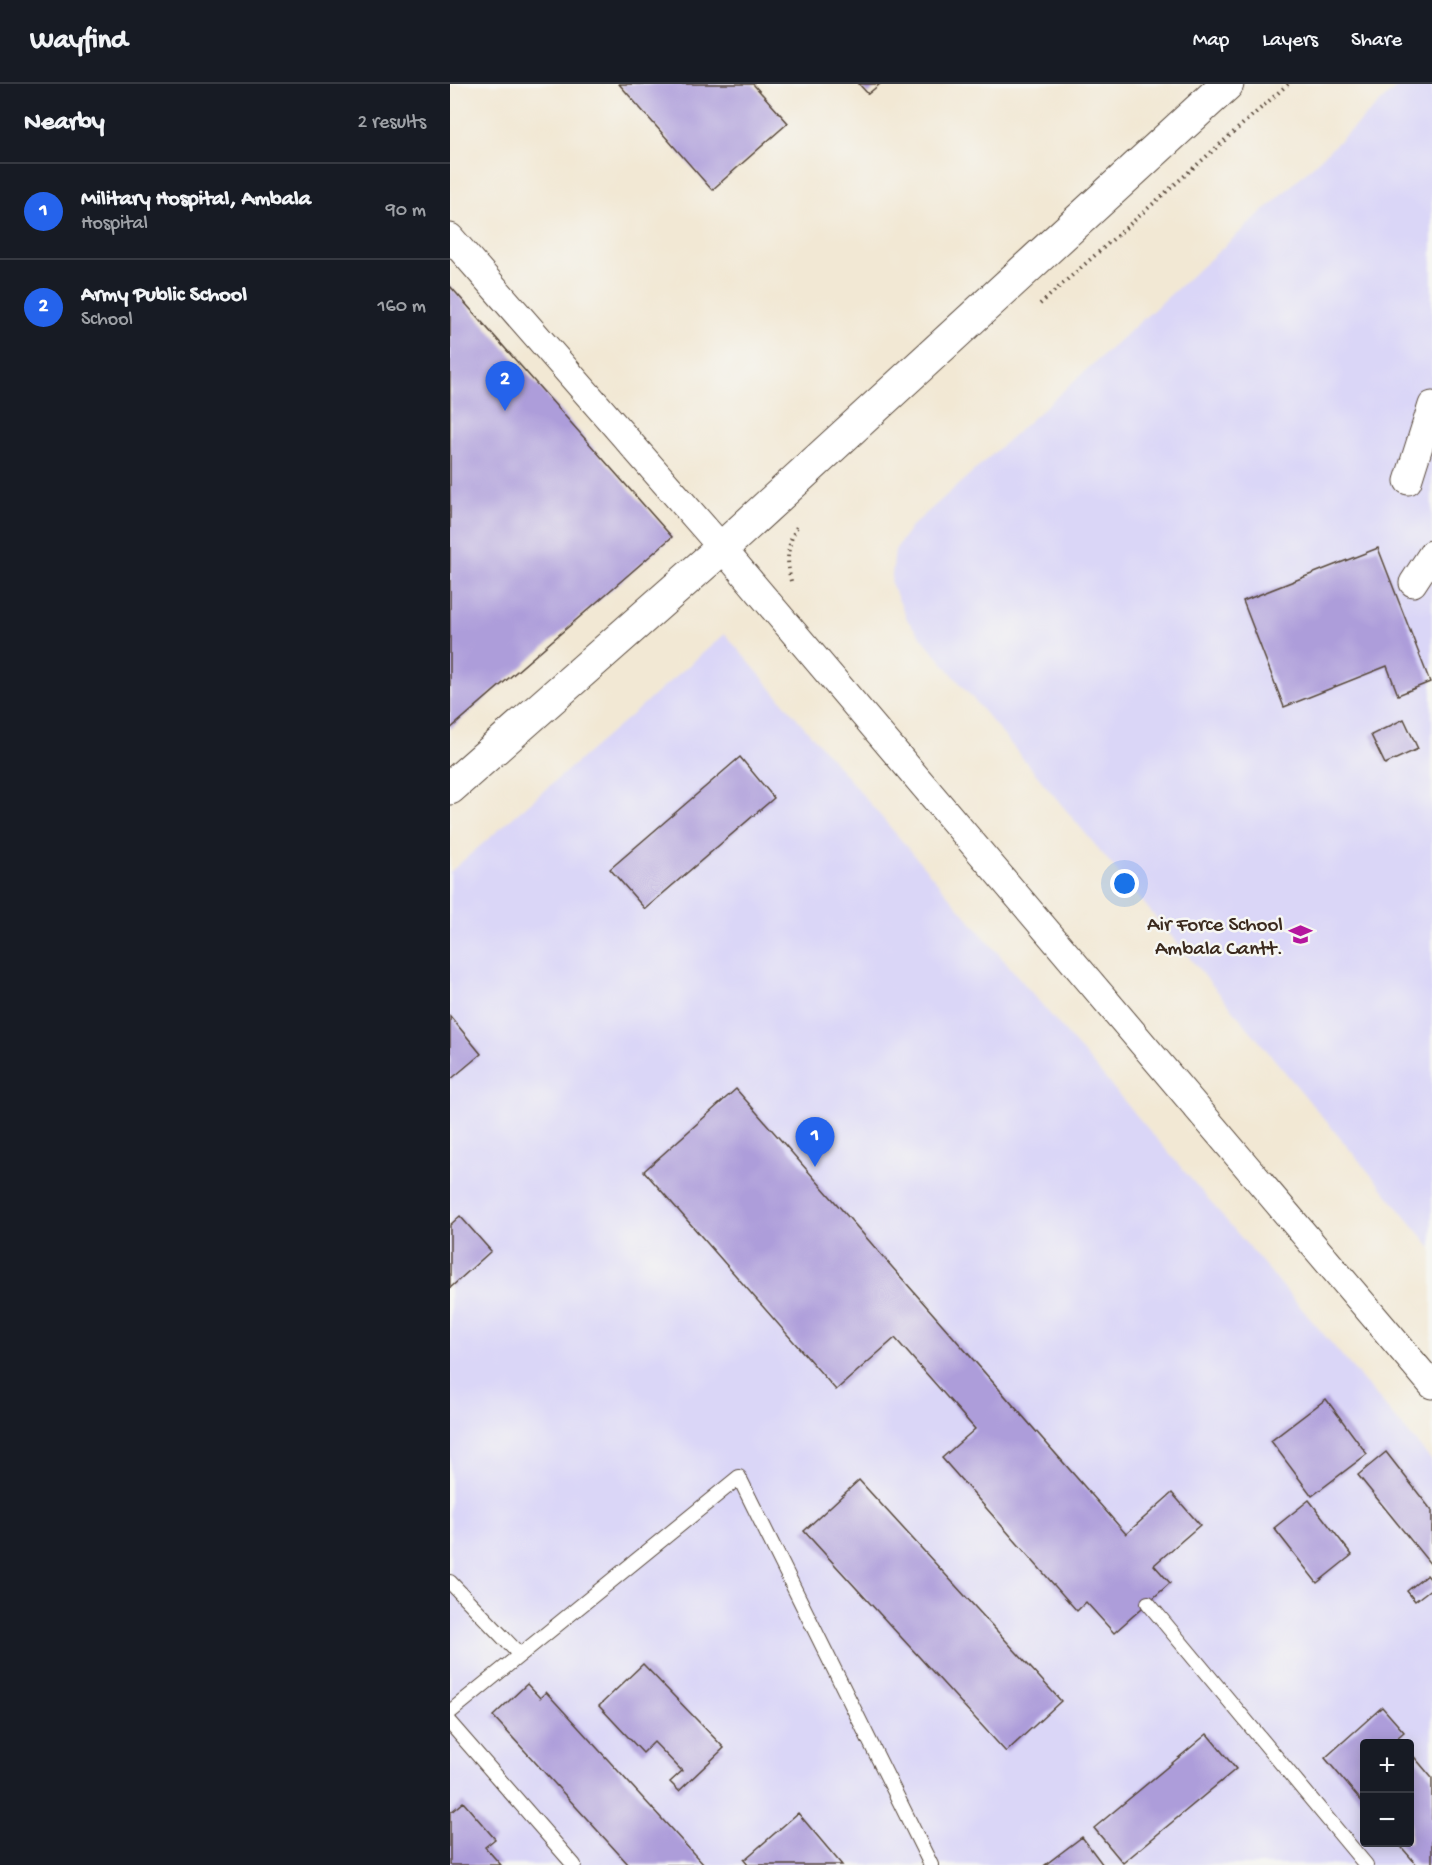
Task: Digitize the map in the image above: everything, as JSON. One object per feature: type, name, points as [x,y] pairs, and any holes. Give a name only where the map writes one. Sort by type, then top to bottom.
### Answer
[{"type":"street","points":[[450,788],[722,549],[1227,84]]},
{"type":"street","points":[[450,237],[722,549],[1432,1385]]},
{"type":"street","points":[[1408,480],[1432,405]]},
{"type":"street","points":[[1413,584],[1432,554]]},
{"type":"lane","points":[[450,1712],[739,1477],[931,1865]]},
{"type":"lane","points":[[450,1582],[520,1655]]},
{"type":"lane","points":[[1148,1603],[1366,1865]]},
{"type":"lane","points":[[450,1723],[574,1865]]},
{"type":"path","points":[[1040,304],[1288,84]]},
{"type":"path","points":[[792,584],[787,567],[787,553],[793,532],[802,518]]},
{"type":"shaded area","name":"Air Force School Ambala Cantt.","points":[[1400,84],[1432,84],[1432,1248],[908,621],[891,583],[895,550],[911,527],[1276,200]]},
{"type":"shaded area","points":[[725,634],[1432,1461],[1432,1865],[450,1865],[450,872]]},
{"type":"building","points":[[619,84],[753,84],[788,123],[712,190]]},
{"type":"building","points":[[859,84],[880,84],[868,94]]},
{"type":"building","points":[[450,286],[672,537],[450,729]]},
{"type":"building","points":[[1378,548],[1430,682],[1398,695],[1387,666],[1284,707],[1243,601]]},
{"type":"building","points":[[1404,719],[1418,749],[1385,764],[1371,735]]},
{"type":"building","points":[[740,757],[774,798],[645,909],[610,869]]},
{"type":"building","points":[[450,1016],[481,1054],[450,1080]]},
{"type":"building","points":[[736,1089],[1126,1534],[1172,1493],[1200,1525],[1154,1565],[1170,1583],[1114,1633],[1086,1602],[1077,1611],[942,1458],[975,1429],[895,1338],[836,1390],[644,1171]]},
{"type":"building","points":[[460,1216],[491,1251],[450,1288],[450,1225]]},
{"type":"building","points":[[1326,1399],[1367,1454],[1312,1496],[1271,1441]]},
{"type":"building","points":[[1386,1452],[1432,1511],[1431,1565],[1358,1475]]},
{"type":"building","points":[[859,1480],[1061,1701],[1006,1752],[804,1531]]},
{"type":"building","points":[[1309,1500],[1352,1555],[1317,1583],[1274,1528]]},
{"type":"building","points":[[1427,1575],[1432,1581],[1432,1588],[1415,1601],[1407,1591]]},
{"type":"building","points":[[643,1664],[724,1748],[679,1791],[670,1782],[682,1771],[654,1742],[643,1753],[599,1706]]},
{"type":"building","points":[[527,1684],[540,1698],[546,1692],[704,1865],[629,1865],[493,1716]]},
{"type":"building","points":[[1382,1707],[1404,1732],[1398,1739],[1360,1739],[1360,1799],[1325,1758]]},
{"type":"building","points":[[1207,1734],[1236,1769],[1123,1863],[1094,1828]]},
{"type":"building","points":[[1414,1757],[1432,1778],[1432,1865],[1417,1865],[1401,1847],[1414,1847]]},
{"type":"building","points":[[463,1802],[495,1839],[485,1847],[501,1865],[450,1865],[450,1813]]},
{"type":"building","points":[[798,1813],[842,1865],[748,1865],[744,1860]]},
{"type":"building","points":[[1082,1837],[1103,1865],[1045,1865]]},
{"type":"place","name":"Army Public School","points":[[505,411]]},
{"type":"place","name":"Air Force School Ambala Cantt.","points":[[1301,935]]},
{"type":"place","name":"Military Hospital, Ambala","points":[[815,1167]]}]
